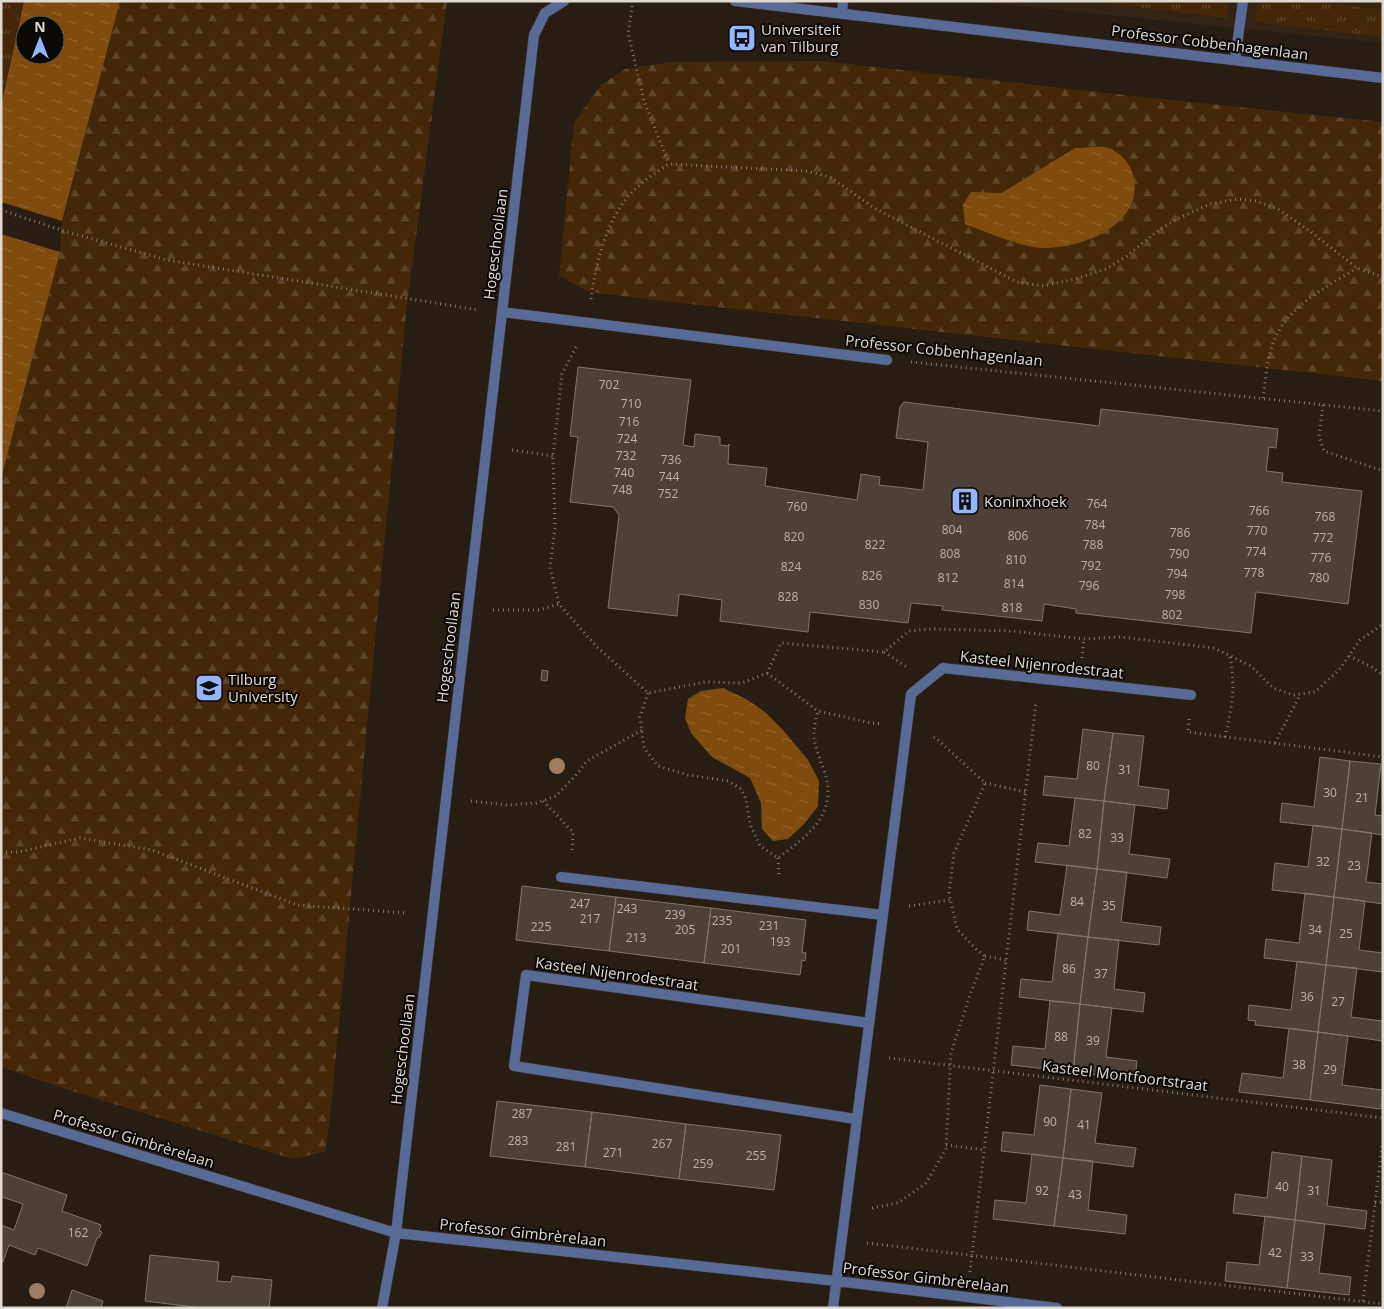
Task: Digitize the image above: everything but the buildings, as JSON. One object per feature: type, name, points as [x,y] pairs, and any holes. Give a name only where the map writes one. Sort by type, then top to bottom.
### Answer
[{"type":"street","name":"Hogeschoollaan","points":[[382,1308],[396,1232],[534,35],[545,13],[564,1]]},
{"type":"street","name":"Professor Cobbenhagenlaan","points":[[735,1],[1383,78]]},
{"type":"street","points":[[842,14],[843,1]]},
{"type":"street","points":[[1235,60],[1243,1]]},
{"type":"street","name":"Professor Cobbenhagenlaan","points":[[502,312],[887,360]]},
{"type":"street","name":"Kasteel Nijenrodestraat","points":[[833,1308],[911,694],[943,668],[1191,695]]},
{"type":"street","points":[[565,877],[883,915]]},
{"type":"street","name":"Kasteel Nijenrodestraat","points":[[856,1119],[514,1066],[526,975],[869,1023]]},
{"type":"street","name":"Professor Gimbrèrelaan","points":[[1,1113],[396,1232],[836,1281],[1057,1308]]},
{"type":"path","points":[[633,1],[628,32],[644,101],[669,164]]},
{"type":"path","points":[[648,693],[596,646],[559,604],[550,568],[555,528],[553,456],[562,374],[588,323],[600,252],[614,217],[632,192],[669,164],[806,171],[830,177],[874,208],[1017,282],[1044,286],[1106,269],[1127,256],[1160,229],[1181,217],[1210,204],[1238,199],[1256,201],[1278,210],[1311,232],[1357,268],[1383,277]]},
{"type":"path","points":[[1,210],[62,230],[167,260],[458,307],[502,312]]},
{"type":"path","points":[[1263,398],[1268,360],[1277,334],[1294,311],[1325,288],[1357,268]]},
{"type":"path","name":"Professor Cobbenhagenlaan","points":[[887,360],[1383,411]]},
{"type":"path","points":[[1323,405],[1319,436],[1324,451],[1383,471]]},
{"type":"path","points":[[486,447],[553,456]]},
{"type":"path","points":[[468,608],[504,611],[539,610],[559,604]]},
{"type":"path","points":[[648,693],[705,682],[742,683],[767,673],[782,643],[884,652],[909,631],[932,629],[1012,631],[1084,639],[1120,637],[1214,648],[1251,666],[1273,688],[1293,695],[1315,692],[1339,670],[1360,640],[1383,624]]},
{"type":"path","points":[[1225,737],[1232,708],[1234,679],[1230,656]]},
{"type":"path","points":[[1349,656],[1370,666],[1383,675]]},
{"type":"path","points":[[767,673],[818,711],[871,723],[907,726],[936,738],[985,783],[1026,792]]},
{"type":"path","points":[[967,1297],[1039,679]]},
{"type":"path","points":[[648,693],[640,717],[644,748],[658,766],[688,775],[728,781],[741,789],[746,799],[750,824],[760,846],[778,858],[816,826],[829,802],[825,773],[815,747],[813,726],[818,711]]},
{"type":"path","points":[[1275,744],[1300,694]]},
{"type":"path","points":[[1191,695],[1188,732],[1383,757]]},
{"type":"path","points":[[446,799],[507,805],[536,804],[556,796],[577,774],[586,760],[642,730]]},
{"type":"path","points":[[985,783],[954,853],[949,893],[957,929],[985,956],[1006,960]]},
{"type":"path","points":[[543,801],[573,832],[565,877]]},
{"type":"path","points":[[1,852],[19,852],[80,838],[152,850],[297,905],[432,915]]},
{"type":"path","points":[[884,904],[914,906],[950,900]]},
{"type":"path","points":[[844,1213],[898,1204],[926,1183],[946,1149],[951,1053],[985,956]]},
{"type":"path","name":"Kasteel Montfoortstraat","points":[[865,1055],[1383,1118]]},
{"type":"path","points":[[1363,1301],[1383,1139]]},
{"type":"path","points":[[946,1145],[985,1150]]},
{"type":"path","points":[[1375,1204],[1383,1202]]},
{"type":"path","points":[[841,1240],[1383,1304]]},
{"type":"shaded area","points":[[970,1],[1383,1],[1383,43]]},
{"type":"green space","points":[[1,1],[23,1],[20,15],[15,15],[15,38],[1,103]]},
{"type":"green space","name":"Tilburg University","points":[[119,1],[447,1],[406,313],[330,1118],[325,1152],[293,1159],[75,1092],[1,1067],[1,479],[60,252],[61,230],[130,249],[61,229]]},
{"type":"green space","points":[[1088,1],[1229,1],[1227,18]]},
{"type":"green space","points":[[1258,1],[1308,1],[1383,10],[1383,37],[1255,22]]},
{"type":"green space","points":[[822,61],[1383,122],[1383,381],[589,292],[559,276],[574,123],[601,85],[625,69],[671,62]],"holes":[[[1075,148],[1091,240],[1067,246],[1042,249],[1003,239],[971,193],[1000,193]]]},
{"type":"water","points":[[24,1],[120,1],[62,221],[1,202],[1,106],[15,42],[15,65],[65,65],[65,15],[21,15]]},
{"type":"water","points":[[1075,148],[1109,148],[1118,153],[1129,166],[1133,175],[1135,190],[1132,204],[1114,226],[1101,234],[1073,245],[1043,248],[1012,241],[965,224],[963,205],[971,192],[1001,193]]},
{"type":"water","points":[[1,234],[60,252],[1,479]]},
{"type":"water","points":[[723,688],[746,699],[765,712],[808,760],[819,781],[818,806],[804,824],[788,839],[773,841],[762,829],[761,803],[750,778],[712,757],[691,733],[685,718],[688,699],[701,691]]},
{"type":"place","name":"Universiteit van Tilburg","points":[[742,38]]},
{"type":"place","name":"Koninxhoek","points":[[965,501]]},
{"type":"place","name":"Tilburg University","points":[[209,688]]}]
